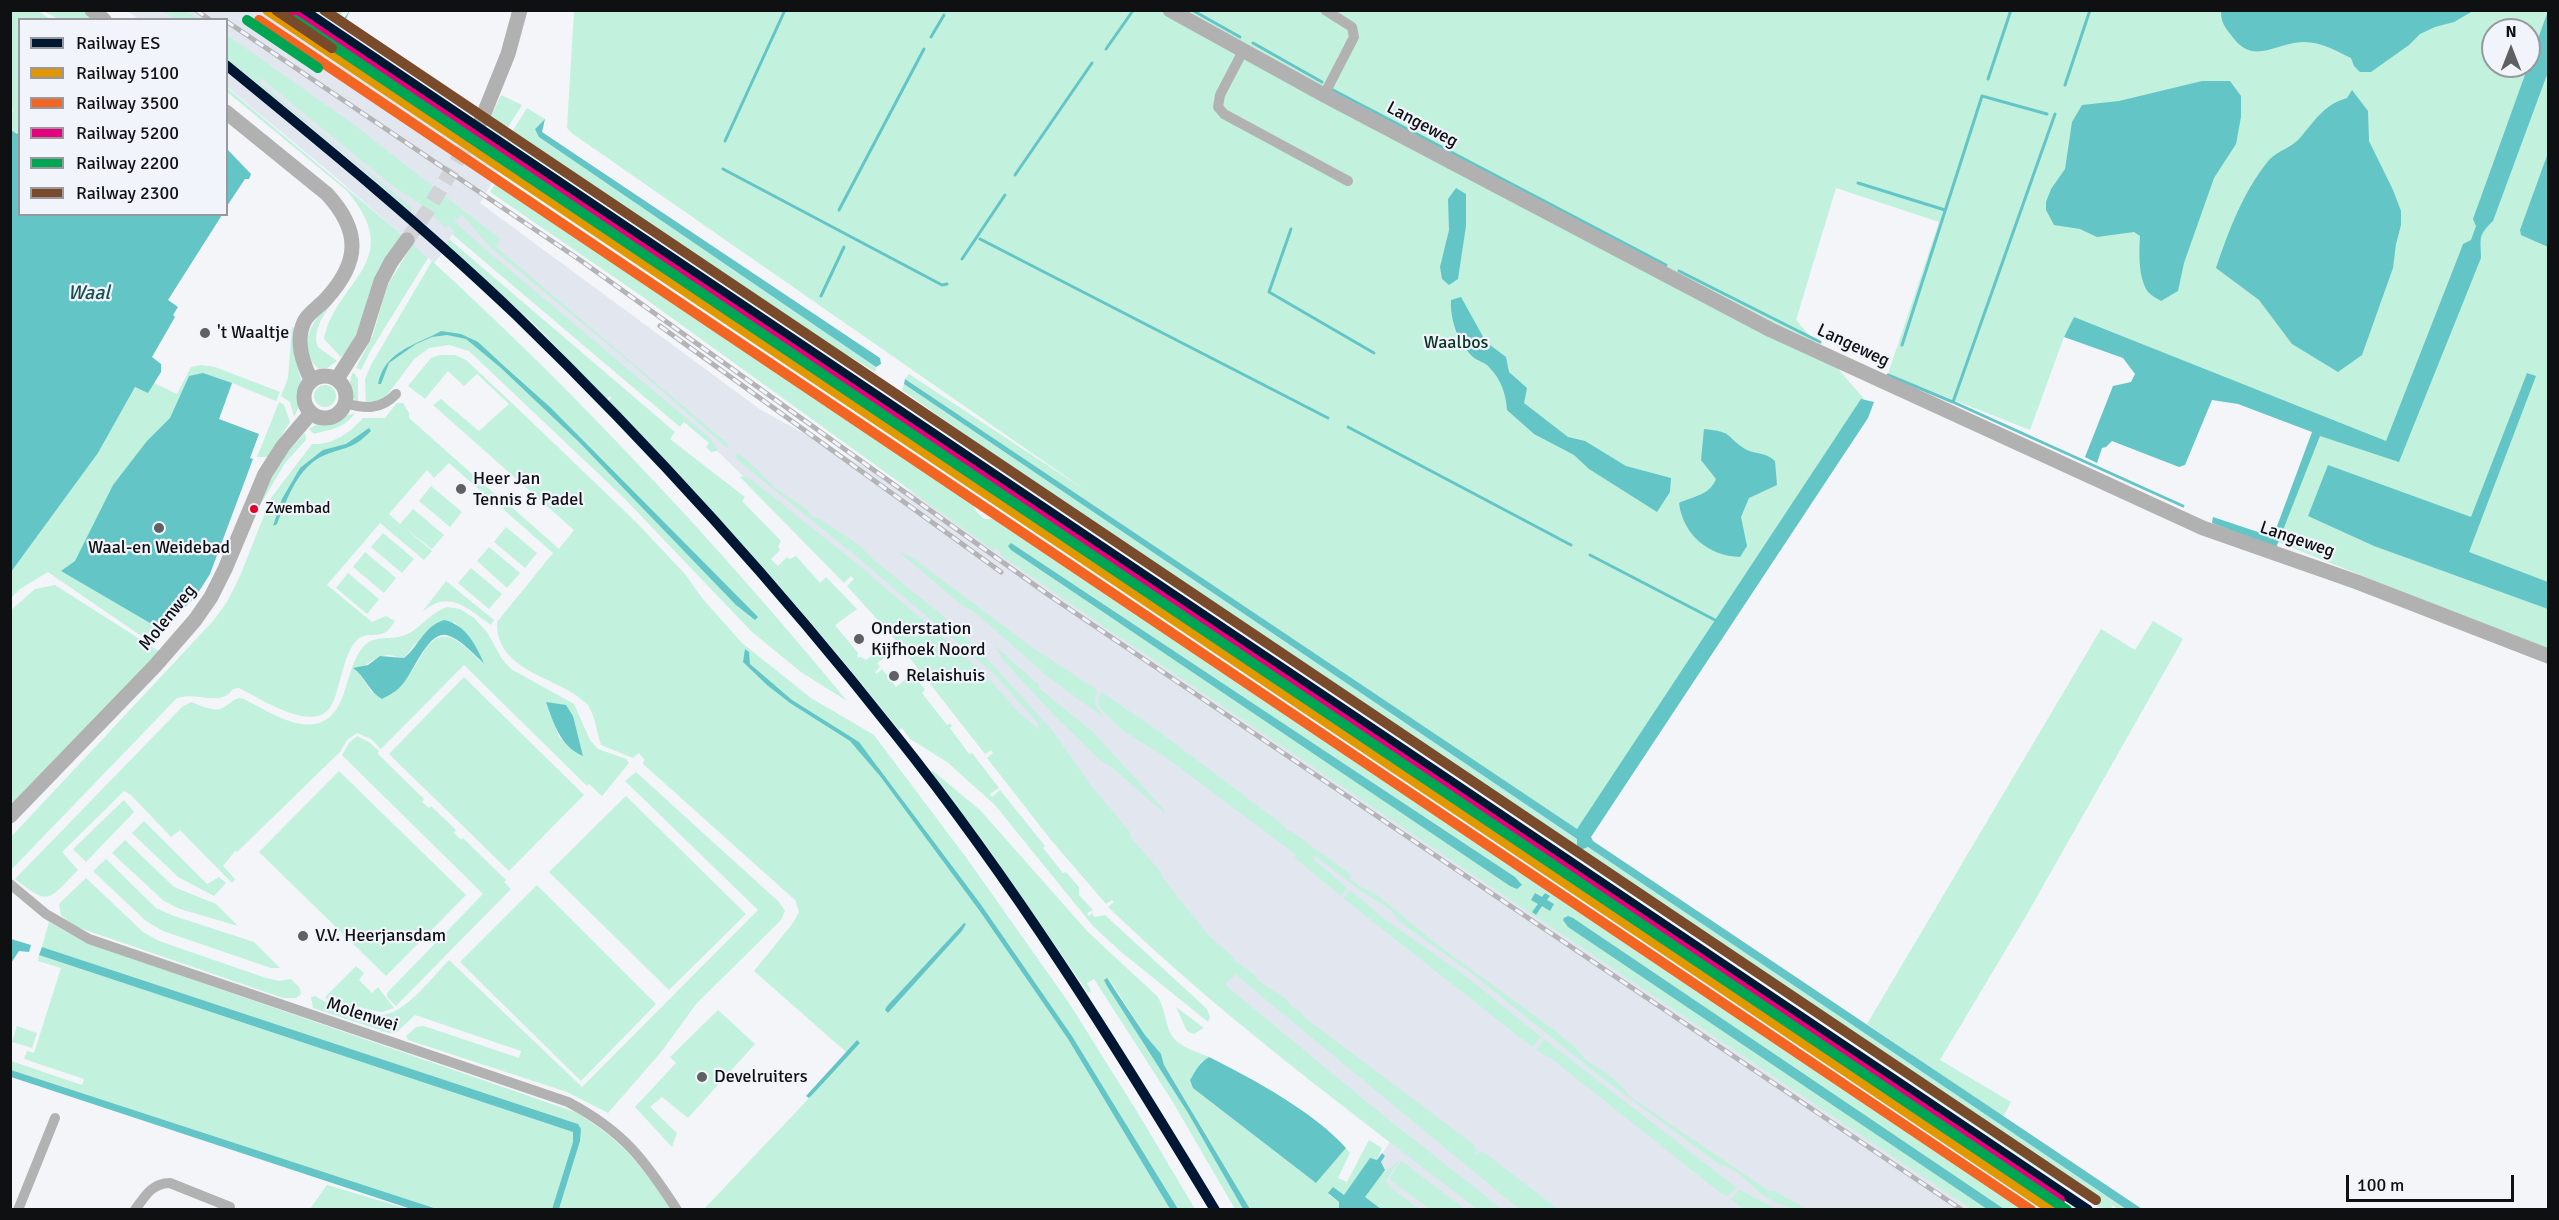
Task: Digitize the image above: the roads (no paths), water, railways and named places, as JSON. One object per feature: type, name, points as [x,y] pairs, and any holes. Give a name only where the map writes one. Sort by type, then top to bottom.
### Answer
[{"type":"main road","points":[[481,121],[508,54],[520,10]]},
{"type":"main road","name":"Langeweg","points":[[1170,10],[1243,51],[1761,325],[2204,528],[2356,582],[2548,657]]},
{"type":"main road","points":[[228,114],[327,194],[341,209],[350,225],[354,240],[347,268],[329,295],[304,321],[300,349],[311,380]]},
{"type":"main road","points":[[337,379],[363,338],[381,281],[407,240]]},
{"type":"main road","points":[[324,375],[337,379],[345,389],[345,403],[340,412],[331,417],[320,417],[311,413],[305,405],[303,396],[311,380],[324,375]]},
{"type":"main road","name":"Molenweg","points":[[10,816],[155,666],[195,620],[211,597],[225,569],[265,474],[283,446],[311,413]]},
{"type":"street","points":[[1324,94],[1354,37],[1352,27],[1325,10]]},
{"type":"street","points":[[1243,51],[1220,95],[1218,108],[1224,114],[1347,181]]},
{"type":"street","points":[[345,403],[361,408],[376,407],[388,403],[396,394]]},
{"type":"street","name":"Molenwei","points":[[10,884],[46,914],[100,944],[568,1102],[587,1112],[628,1142],[656,1177],[677,1209]]},
{"type":"street","points":[[18,1209],[55,1118]]},
{"type":"street","points":[[135,1209],[148,1191],[160,1183],[170,1183],[230,1207]]},
{"type":"water","points":[[350,10],[346,19],[428,76],[344,19]]},
{"type":"water","points":[[2221,10],[2473,11],[2454,22],[2420,34],[2409,45],[2371,72],[2360,72],[2354,66],[2351,58],[2315,43],[2302,42],[2264,51],[2247,49],[2239,44],[2226,29],[2222,21]]},
{"type":"water","points":[[2548,11],[2548,72],[2493,221],[2482,234],[2481,258],[2399,462],[2320,436],[2276,548],[2212,523],[2213,517],[2273,537],[2312,432],[2238,404],[2212,400],[2185,465],[2179,467],[2112,441],[2102,448],[2097,463],[2085,457],[2113,386],[2131,382],[2135,374],[2123,358],[2064,337],[2074,317],[2386,441],[2463,244],[2471,240],[2476,226],[2473,219],[2524,78],[2541,78],[2541,30]]},
{"type":"water","points":[[2202,81],[2230,81],[2241,96],[2241,117],[2236,144],[2214,178],[2184,263],[2178,291],[2161,301],[2149,293],[2143,281],[2140,266],[2140,236],[2134,232],[2097,237],[2080,229],[2054,225],[2046,210],[2046,202],[2051,189],[2065,169],[2072,122],[2082,105],[2119,101]]},
{"type":"water","points":[[2352,90],[2368,111],[2369,141],[2401,211],[2401,225],[2393,268],[2362,355],[2338,372],[2292,344],[2259,300],[2216,268],[2244,198],[2269,160],[2296,142],[2320,114],[2347,98]]},
{"type":"water","points":[[545,119],[542,132],[880,358],[881,364],[876,367],[539,137],[535,129]]},
{"type":"water","name":"Waal","points":[[10,129],[18,132],[18,216],[221,216],[168,300],[178,307],[173,315],[175,317],[152,357],[161,364],[161,372],[148,393],[135,387],[98,453],[11,572]]},
{"type":"water","points":[[228,150],[251,174],[249,179],[245,179],[228,204]]},
{"type":"water","points":[[2548,153],[2548,247],[2521,235],[2520,230]]},
{"type":"water","points":[[1456,188],[1466,194],[1466,226],[1458,279],[1449,285],[1442,279],[1440,267],[1449,230],[1448,199]]},
{"type":"water","points":[[1461,297],[1486,342],[1506,357],[1509,372],[1527,388],[1524,403],[1568,437],[1585,441],[1626,466],[1671,478],[1670,492],[1657,512],[1589,469],[1574,455],[1534,434],[1507,410],[1504,393],[1497,377],[1487,365],[1468,351],[1456,331],[1451,300]]},
{"type":"water","points":[[441,331],[461,334],[478,342],[551,408],[758,617],[755,620],[736,605],[578,441],[501,368],[466,339],[447,335],[432,337],[416,344],[389,363],[381,384],[378,384],[387,363],[394,356],[411,345]]},
{"type":"water","name":"Waal-en Weidebad","points":[[203,373],[232,383],[219,419],[259,434],[250,458],[253,459],[210,574],[196,596],[162,630],[61,571],[75,561],[113,485],[147,441],[170,418],[189,376]]},
{"type":"water","points":[[2527,373],[2536,376],[2469,552],[2548,582],[2548,609],[2374,546],[2308,516],[2328,465],[2471,517]]},
{"type":"water","points":[[905,379],[1577,829],[1861,399],[1874,402],[1868,418],[1591,837],[1593,841],[2142,1209],[2126,1209],[1588,847],[1581,850],[1577,847],[1577,839],[904,384]]},
{"type":"water","points":[[369,428],[371,431],[359,442],[325,455],[308,467],[295,484],[277,524],[273,526],[282,499],[300,468],[323,450],[346,444]]},
{"type":"water","points":[[1704,429],[1725,433],[1745,449],[1775,461],[1777,485],[1749,498],[1741,517],[1747,546],[1740,557],[1718,553],[1699,542],[1681,514],[1679,503],[1705,492],[1716,479],[1701,460]]},
{"type":"water","points":[[1011,543],[1515,877],[1522,885],[1517,889],[1510,886],[1011,550],[1008,546]]},
{"type":"water","points":[[444,620],[464,631],[473,642],[484,663],[467,647],[451,637],[439,636],[427,647],[401,686],[382,699],[353,668],[368,665],[380,656],[404,658],[431,627]]},
{"type":"water","points":[[745,649],[749,652],[750,664],[792,700],[859,742],[982,906],[1072,1036],[1178,1209],[1170,1209],[1068,1039],[979,910],[880,776],[850,741],[790,703],[767,685],[743,662]]},
{"type":"water","points":[[546,702],[566,705],[573,716],[583,756],[575,752],[563,740]]},
{"type":"water","points":[[1535,893],[1542,897],[1545,893],[1550,896],[1547,900],[1554,904],[1550,911],[1542,906],[1536,915],[1532,912],[1538,904],[1531,900]]},
{"type":"water","points":[[1568,916],[2004,1209],[1987,1209],[1568,927],[1563,920]]},
{"type":"water","points":[[964,923],[966,924],[962,931],[888,1013],[885,1010],[887,1006]]},
{"type":"water","points":[[11,939],[31,945],[29,952],[19,951],[11,963]]},
{"type":"water","points":[[42,947],[578,1124],[581,1129],[580,1141],[559,1209],[552,1209],[573,1142],[573,1132],[39,955]]},
{"type":"water","points":[[1107,978],[1145,1035],[1161,1054],[1164,1065],[1250,1209],[1243,1209],[1188,1113],[1107,986],[1104,980]]},
{"type":"water","points":[[857,1040],[860,1043],[809,1098],[806,1096]]},
{"type":"water","points":[[1209,1057],[1300,1109],[1346,1148],[1316,1183],[1193,1088],[1190,1080],[1200,1064]]},
{"type":"water","points":[[11,1070],[437,1209],[411,1209],[11,1077]]},
{"type":"water","points":[[1382,1153],[1385,1156],[1381,1162],[1385,1170],[1365,1197],[1381,1209],[1339,1209],[1339,1202],[1328,1193],[1333,1187],[1344,1195],[1370,1158],[1377,1160]]},
{"type":"waterway","points":[[725,141],[785,10]]},
{"type":"waterway","points":[[1192,10],[1240,37]]},
{"type":"waterway","points":[[1988,79],[2011,10]]},
{"type":"waterway","points":[[2065,85],[2090,10]]},
{"type":"waterway","points":[[1106,49],[1132,12]]},
{"type":"waterway","points":[[931,37],[944,15]]},
{"type":"waterway","points":[[1253,43],[1322,82]]},
{"type":"waterway","points":[[839,210],[924,49]]},
{"type":"waterway","points":[[1015,175],[1092,63]]},
{"type":"waterway","points":[[1333,90],[1666,265]]},
{"type":"waterway","points":[[1902,345],[1982,96],[2047,114]]},
{"type":"waterway","points":[[1953,402],[2055,114]]},
{"type":"waterway","points":[[723,169],[942,285],[947,284]]},
{"type":"waterway","points":[[1858,183],[1945,210]]},
{"type":"waterway","points":[[962,259],[1005,195]]},
{"type":"waterway","points":[[1291,229],[1269,292],[1374,353]]},
{"type":"waterway","points":[[980,239],[1328,418]]},
{"type":"waterway","points":[[821,296],[844,247]]},
{"type":"waterway","points":[[1679,271],[1820,342]]},
{"type":"waterway","points":[[1888,375],[2183,506]]},
{"type":"waterway","points":[[1348,427],[1571,545]]},
{"type":"waterway","points":[[1590,555],[1715,620]]},
{"type":"tunnel","points":[[407,240],[428,210],[481,121]]},
{"type":"railway","points":[[196,10],[207,18]]},
{"type":"railway","points":[[228,22],[580,260],[1050,596],[1962,1210]]},
{"type":"railway","points":[[660,326],[1001,572]]},
{"type":"rail line","name":"5100","points":[[267,10],[2052,1210]]},
{"type":"rail line","name":"2300","points":[[276,10],[332,48]]},
{"type":"rail line","name":"5200","points":[[288,10],[2060,1200]]},
{"type":"rail line","name":"ES","points":[[303,10],[2088,1210]]},
{"type":"rail line","name":"2300","points":[[324,10],[2096,1200]]},
{"type":"rail line","name":"2200","points":[[247,20],[318,68]]},
{"type":"rail line","name":"3500","points":[[259,20],[2031,1210]]},
{"type":"rail line","name":"2200","points":[[295,20],[2067,1210]]},
{"type":"rail line","name":"ES","points":[[228,67],[337,156],[516,315],[616,415],[759,571],[851,679],[982,849],[1102,1027],[1215,1210]]},
{"type":"place","name":"'t Waaltje","points":[[205,333]]},
{"type":"place","name":"Heer Jan Tennis & Padel","points":[[461,489]]},
{"type":"place","name":"Zwembad","points":[[254,509]]},
{"type":"place","name":"Waal-en Weidebad","points":[[159,528]]},
{"type":"place","name":"Onderstation Kijfhoek Noord","points":[[859,639]]},
{"type":"place","name":"Relaishuis","points":[[894,676]]},
{"type":"place","name":"V.V. Heerjansdam","points":[[303,936]]},
{"type":"place","name":"Develruiters","points":[[702,1077]]},
{"type":"park label","name":"Waalbos","points":[[1456,343]]}]
